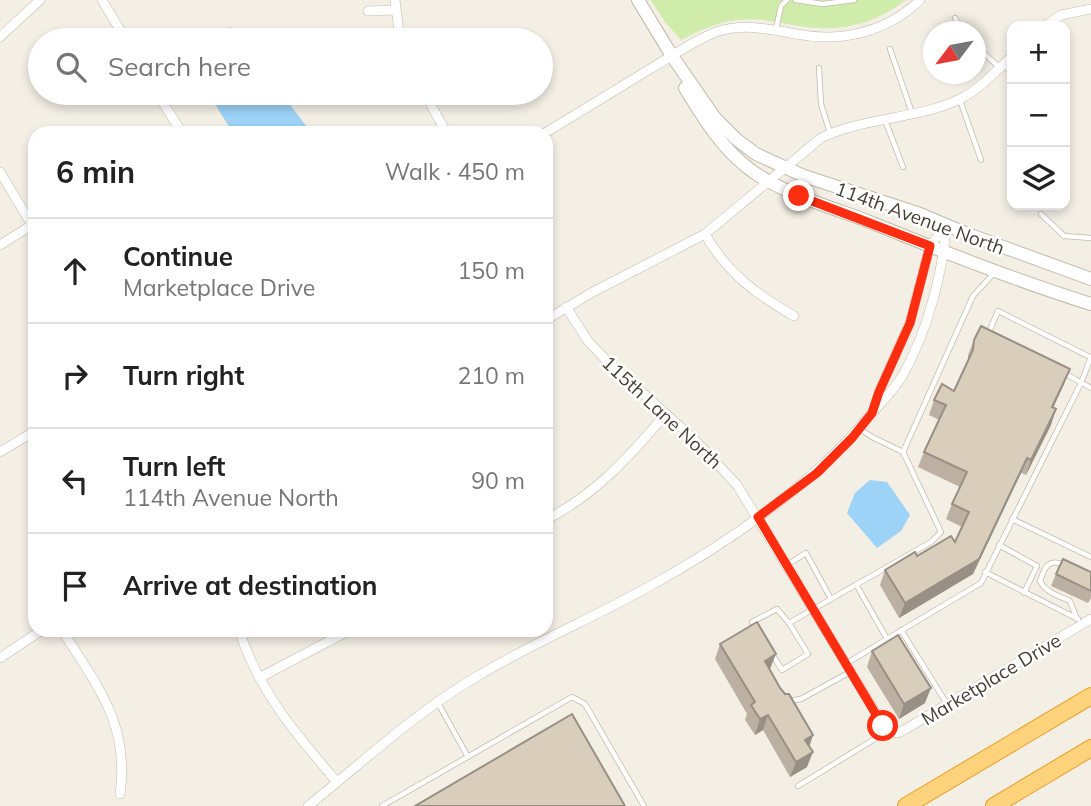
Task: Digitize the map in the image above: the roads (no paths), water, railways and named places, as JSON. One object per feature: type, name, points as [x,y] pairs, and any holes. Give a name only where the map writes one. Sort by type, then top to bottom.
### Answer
[{"type":"highway","points":[[905,806],[1091,696]]},
{"type":"highway","points":[[994,806],[1091,748]]},
{"type":"street","points":[[0,37],[40,0]]},
{"type":"street","points":[[102,0],[119,28]]},
{"type":"street","name":"114th Avenue North","points":[[638,0],[672,56],[715,118],[745,147],[782,167],[1090,276]]},
{"type":"street","points":[[553,128],[672,56],[718,32],[737,27],[821,38],[852,35],[890,23],[920,0]]},
{"type":"street","points":[[368,11],[395,5],[398,28]]},
{"type":"street","points":[[1052,21],[1061,15],[1091,9]]},
{"type":"street","name":"114th Avenue North","points":[[672,56],[681,80],[710,128],[731,153],[767,180],[799,196],[945,252],[1091,304]]},
{"type":"street","points":[[553,315],[705,234],[812,143],[830,133],[960,99],[974,91],[1007,61]]},
{"type":"street","points":[[164,105],[178,126]]},
{"type":"street","points":[[432,105],[443,126]]},
{"type":"street","points":[[0,172],[28,218]]},
{"type":"street","points":[[872,413],[910,323],[930,246],[946,226]]},
{"type":"street","points":[[553,635],[649,587],[758,517],[817,473],[860,429],[888,398],[921,340],[945,252],[946,226]]},
{"type":"street","points":[[0,245],[28,231]]},
{"type":"street","points":[[705,234],[715,251],[742,282],[762,298],[794,316]]},
{"type":"street","name":"115th Lane North","points":[[566,307],[604,358],[724,469],[758,517]]},
{"type":"street","points":[[553,516],[583,499],[609,478],[665,415]]},
{"type":"street","points":[[0,452],[28,435]]},
{"type":"street","points":[[758,517],[887,731]]},
{"type":"street","name":"Marketplace Drive","points":[[887,731],[898,733],[904,730],[1084,620]]},
{"type":"street","points":[[0,658],[32,637]]},
{"type":"street","points":[[66,637],[114,718],[123,771],[120,794]]},
{"type":"street","points":[[243,637],[258,678],[291,729],[337,782]]},
{"type":"street","points":[[258,678],[337,637]]},
{"type":"street","points":[[308,806],[385,741],[438,702],[475,677],[548,637]]},
{"type":"lane","points":[[776,30],[781,6],[787,0]]},
{"type":"lane","points":[[795,0],[823,4],[854,0]]},
{"type":"lane","points":[[890,49],[912,113]]},
{"type":"lane","points":[[986,54],[1007,70]]},
{"type":"lane","points":[[819,68],[821,104],[830,133]]},
{"type":"lane","points":[[960,99],[981,160]]},
{"type":"lane","points":[[884,119],[903,167]]},
{"type":"lane","points":[[1041,214],[1064,236],[1091,238]]},
{"type":"lane","points":[[903,452],[973,296],[997,270]]},
{"type":"lane","points":[[783,704],[801,699],[887,639],[981,583],[1081,383],[1091,357],[998,311],[988,331],[1000,338]]},
{"type":"lane","points":[[1058,370],[1091,387]]},
{"type":"lane","points":[[789,623],[931,542],[941,532],[903,452],[860,429]]},
{"type":"lane","points":[[1012,519],[1091,557]]},
{"type":"lane","points":[[999,545],[1037,566],[1024,593]]},
{"type":"lane","points":[[787,565],[806,553],[831,599]]},
{"type":"lane","points":[[1068,567],[1049,562],[1040,580],[1042,586],[1070,601],[1084,620]]},
{"type":"lane","points":[[985,572],[1084,620]]},
{"type":"lane","points":[[857,586],[887,639]]},
{"type":"lane","points":[[758,632],[752,622],[777,609],[808,654],[782,670],[770,651]]},
{"type":"lane","points":[[901,630],[947,705]]},
{"type":"lane","points":[[382,806],[572,697],[585,704],[644,806]]},
{"type":"lane","points":[[438,702],[468,757]]},
{"type":"lane","points":[[798,786],[887,731]]},
{"type":"water","points":[[216,105],[290,105],[306,126],[229,126]]},
{"type":"water","points":[[870,480],[887,482],[910,515],[901,531],[877,548],[847,513],[855,493]]}]
